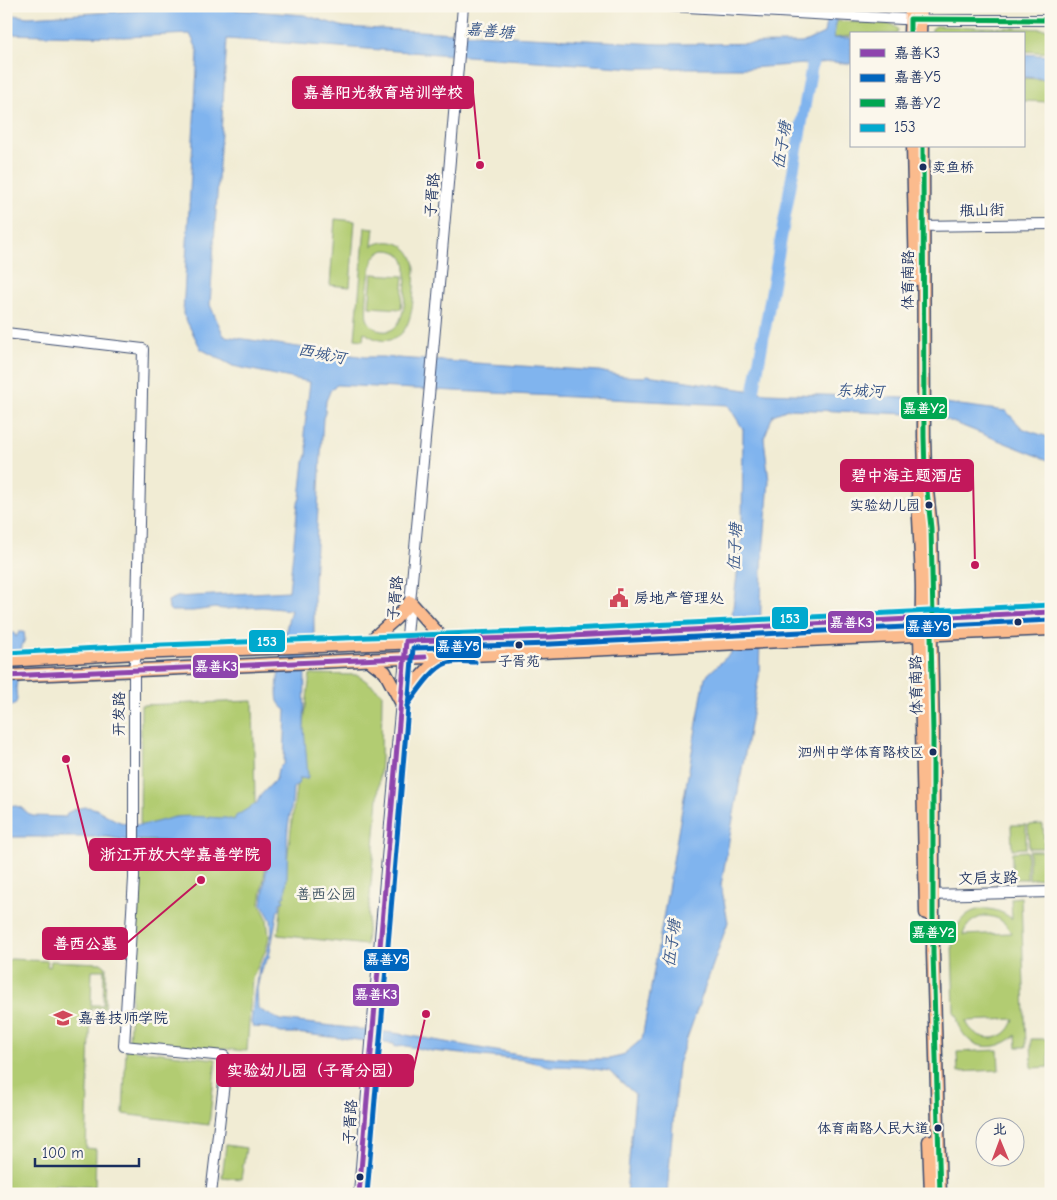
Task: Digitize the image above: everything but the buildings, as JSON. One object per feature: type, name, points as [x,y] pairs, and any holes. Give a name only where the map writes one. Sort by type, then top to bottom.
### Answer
[{"type":"main road","points":[[910,32],[913,15],[921,6]]},
{"type":"main road","points":[[913,15],[919,32]]},
{"type":"main road","name":"体育南路","points":[[913,148],[919,226]]},
{"type":"main road","name":"体育南路","points":[[923,148],[919,226],[921,438],[931,528],[925,635],[930,895],[931,1194]]},
{"type":"main road","points":[[368,643],[395,619],[410,602],[444,640]]},
{"type":"main road","points":[[6,661],[136,653],[1051,612]]},
{"type":"main road","points":[[6,676],[1051,629]]},
{"type":"main road","points":[[368,659],[385,672],[401,702],[415,682],[430,666],[443,656]]},
{"type":"main road","name":"体育南路","points":[[930,895],[940,1194]]},
{"type":"street","points":[[669,6],[843,17],[913,15],[1051,20]]},
{"type":"street","name":"子胥路","points":[[359,1194],[370,1051],[430,395],[463,7]]},
{"type":"street","name":"甁山街","points":[[919,226],[1051,224]]},
{"type":"street","name":"开发路","points":[[6,333],[142,348],[136,653],[134,669],[134,878],[124,1046],[224,1056],[226,1066]]},
{"type":"street","name":"文启支路","points":[[930,895],[1051,892]]},
{"type":"street","points":[[211,1194],[226,1066],[368,1081]]},
{"type":"green space","points":[[835,21],[892,24],[898,29],[897,32],[850,32],[850,36],[834,38]]},
{"type":"green space","points":[[936,26],[1051,29],[1051,53],[1024,51],[1024,32],[932,32],[932,29]]},
{"type":"green space","points":[[1024,78],[1051,80],[1051,102],[1024,101]]},
{"type":"green space","points":[[335,219],[355,221],[350,287],[330,285]]},
{"type":"green space","points":[[365,227],[374,228],[372,246],[380,243],[394,242],[407,249],[411,255],[415,270],[412,311],[405,329],[398,336],[390,340],[379,340],[364,332],[363,340],[355,339]],"holes":[[[386,250],[394,251],[400,255],[405,264],[405,297],[404,308],[397,326],[390,330],[381,331],[372,326],[367,318],[368,288],[372,262],[376,255]]]},
{"type":"green space","points":[[372,274],[404,276],[401,309],[369,307]]},
{"type":"green space","name":"善西公园","points":[[310,674],[358,675],[382,693],[381,760],[366,945],[278,935]]},
{"type":"green space","points":[[253,701],[255,802],[249,845],[267,856],[260,904],[267,918],[269,937],[266,950],[252,978],[247,1051],[129,1041],[140,842],[141,705]]},
{"type":"green space","points":[[1043,824],[1044,848],[1029,848],[1028,825]]},
{"type":"green space","points":[[1011,825],[1026,825],[1026,848],[1012,849]]},
{"type":"green space","points":[[1027,851],[1027,879],[1012,879],[1012,852]]},
{"type":"green space","points":[[1029,851],[1044,851],[1044,878],[1029,879]]},
{"type":"green space","points":[[1021,897],[1026,1047],[1017,1047],[1016,1035],[1007,1042],[988,1047],[971,1041],[964,1035],[959,1026],[957,1015],[954,1014],[952,941],[954,941],[956,930],[961,921],[975,910],[994,910],[1012,919],[1011,898]],"holes":[[[984,916],[1000,920],[1011,933],[963,935],[971,923]],[[1014,1019],[1011,1027],[1005,1033],[999,1037],[991,1038],[976,1034],[970,1029],[966,1021]]]},
{"type":"green space","points":[[11,959],[48,961],[47,966],[50,967],[51,961],[101,963],[106,967],[105,1008],[91,1008],[86,1148],[96,1149],[95,1187],[55,1185],[54,1194],[10,1194],[6,1190],[6,961]],"holes":[[[92,970],[104,970],[103,1005],[91,1005]]]},
{"type":"green space","points":[[1031,1039],[1048,1039],[1049,1067],[1032,1068]]},
{"type":"green space","points":[[126,1049],[216,1059],[209,1125],[123,1114]]},
{"type":"green space","points":[[998,1050],[999,1070],[958,1072],[957,1052]]},
{"type":"green space","points":[[226,1145],[246,1148],[241,1179],[222,1177]]},
{"type":"water","name":"西城河","points":[[829,6],[840,6],[833,38],[850,38],[850,64],[832,62],[750,68],[635,68],[227,39],[210,305],[224,336],[365,357],[599,371],[622,376],[645,377],[647,375],[766,393],[906,398],[1006,411],[1023,429],[1051,438],[1051,460],[1048,460],[935,415],[788,409],[773,415],[764,438],[769,481],[762,567],[759,676],[721,885],[728,922],[678,1064],[667,1194],[626,1194],[635,1094],[609,1071],[581,1067],[548,1066],[523,1060],[432,1051],[406,1046],[395,1047],[394,1044],[281,1033],[268,1028],[253,1027],[251,1023],[259,968],[267,954],[272,933],[271,920],[262,904],[268,855],[252,845],[244,843],[126,840],[107,837],[6,837],[6,804],[20,807],[32,816],[66,817],[67,813],[86,807],[98,810],[118,821],[133,825],[182,816],[234,820],[236,816],[257,803],[260,796],[276,779],[278,769],[284,763],[286,710],[278,701],[279,670],[291,610],[262,607],[171,611],[168,601],[177,597],[289,591],[298,503],[307,453],[304,434],[310,382],[233,366],[201,349],[183,314],[198,51],[190,34],[124,37],[6,34],[6,14],[28,17],[200,7],[304,15],[344,27],[660,44],[802,43],[824,33]],"holes":[[[337,385],[728,405],[743,429],[742,534],[732,616],[731,653],[705,677],[642,1039],[622,1056],[609,1059],[519,1055],[394,1033],[280,1020],[258,1009],[257,989],[261,969],[269,957],[278,910],[280,910],[280,903],[284,901],[282,897],[285,895],[288,827],[293,788],[298,784],[300,778],[307,779],[308,776],[304,728],[305,672],[314,634],[314,580],[323,418],[326,401],[331,389]]]},
{"type":"water","points":[[1024,54],[1051,56],[1051,79],[1024,77]]},
{"type":"water","points":[[19,632],[24,632],[25,639],[22,646],[16,689],[17,700],[15,704],[9,707],[6,720],[8,640],[10,633],[14,633],[16,637]]},
{"type":"waterway","name":"伍子塘","points":[[751,407],[815,48]]},
{"type":"transit line","name":"嘉善Y2","points":[[910,32],[910,19],[1051,20]]},
{"type":"transit line","name":"嘉善Y2","points":[[923,148],[924,437],[925,472],[931,528],[933,618],[931,634],[933,953],[940,1194]]},
{"type":"transit line","name":"153","points":[[6,653],[136,646],[551,630],[1051,605]]},
{"type":"transit line","name":"嘉善K3","points":[[359,1194],[406,641],[551,637],[1051,612]]},
{"type":"transit line","name":"嘉善Y5","points":[[367,1194],[413,648],[551,644],[1051,620]]},
{"type":"transit line","name":"嘉善K3","points":[[6,676],[425,657]]},
{"type":"transit line","name":"嘉善Y5","points":[[407,706],[425,682],[441,666],[454,662],[475,662]]},
{"type":"place","name":"嘉善阳光教育培训学校","points":[[480,165]]},
{"type":"place","name":"卖鱼桥","points":[[923,167]]},
{"type":"place","name":"实验幼儿园","points":[[929,505]]},
{"type":"place","name":"碧中海主题酒店","points":[[975,565]]},
{"type":"place","name":"房地产管理处","points":[[619,598]]},
{"type":"place","name":"子胥苑","points":[[519,645]]},
{"type":"place","name":"泗州中学体育路校区","points":[[933,752]]},
{"type":"place","name":"浙江开放大学嘉善学院","points":[[66,759]]},
{"type":"place","name":"善西公墓","points":[[201,880]]},
{"type":"place","name":"实验幼儿园（子胥分园）","points":[[426,1014]]},
{"type":"place","name":"嘉善技师学院","points":[[63,1018]]},
{"type":"place","name":"体育南路人民大道","points":[[938,1128]]},
{"type":"water label","name":"嘉善塘","points":[[490,30]]},
{"type":"water label","name":"东城河","points":[[860,390]]}]
